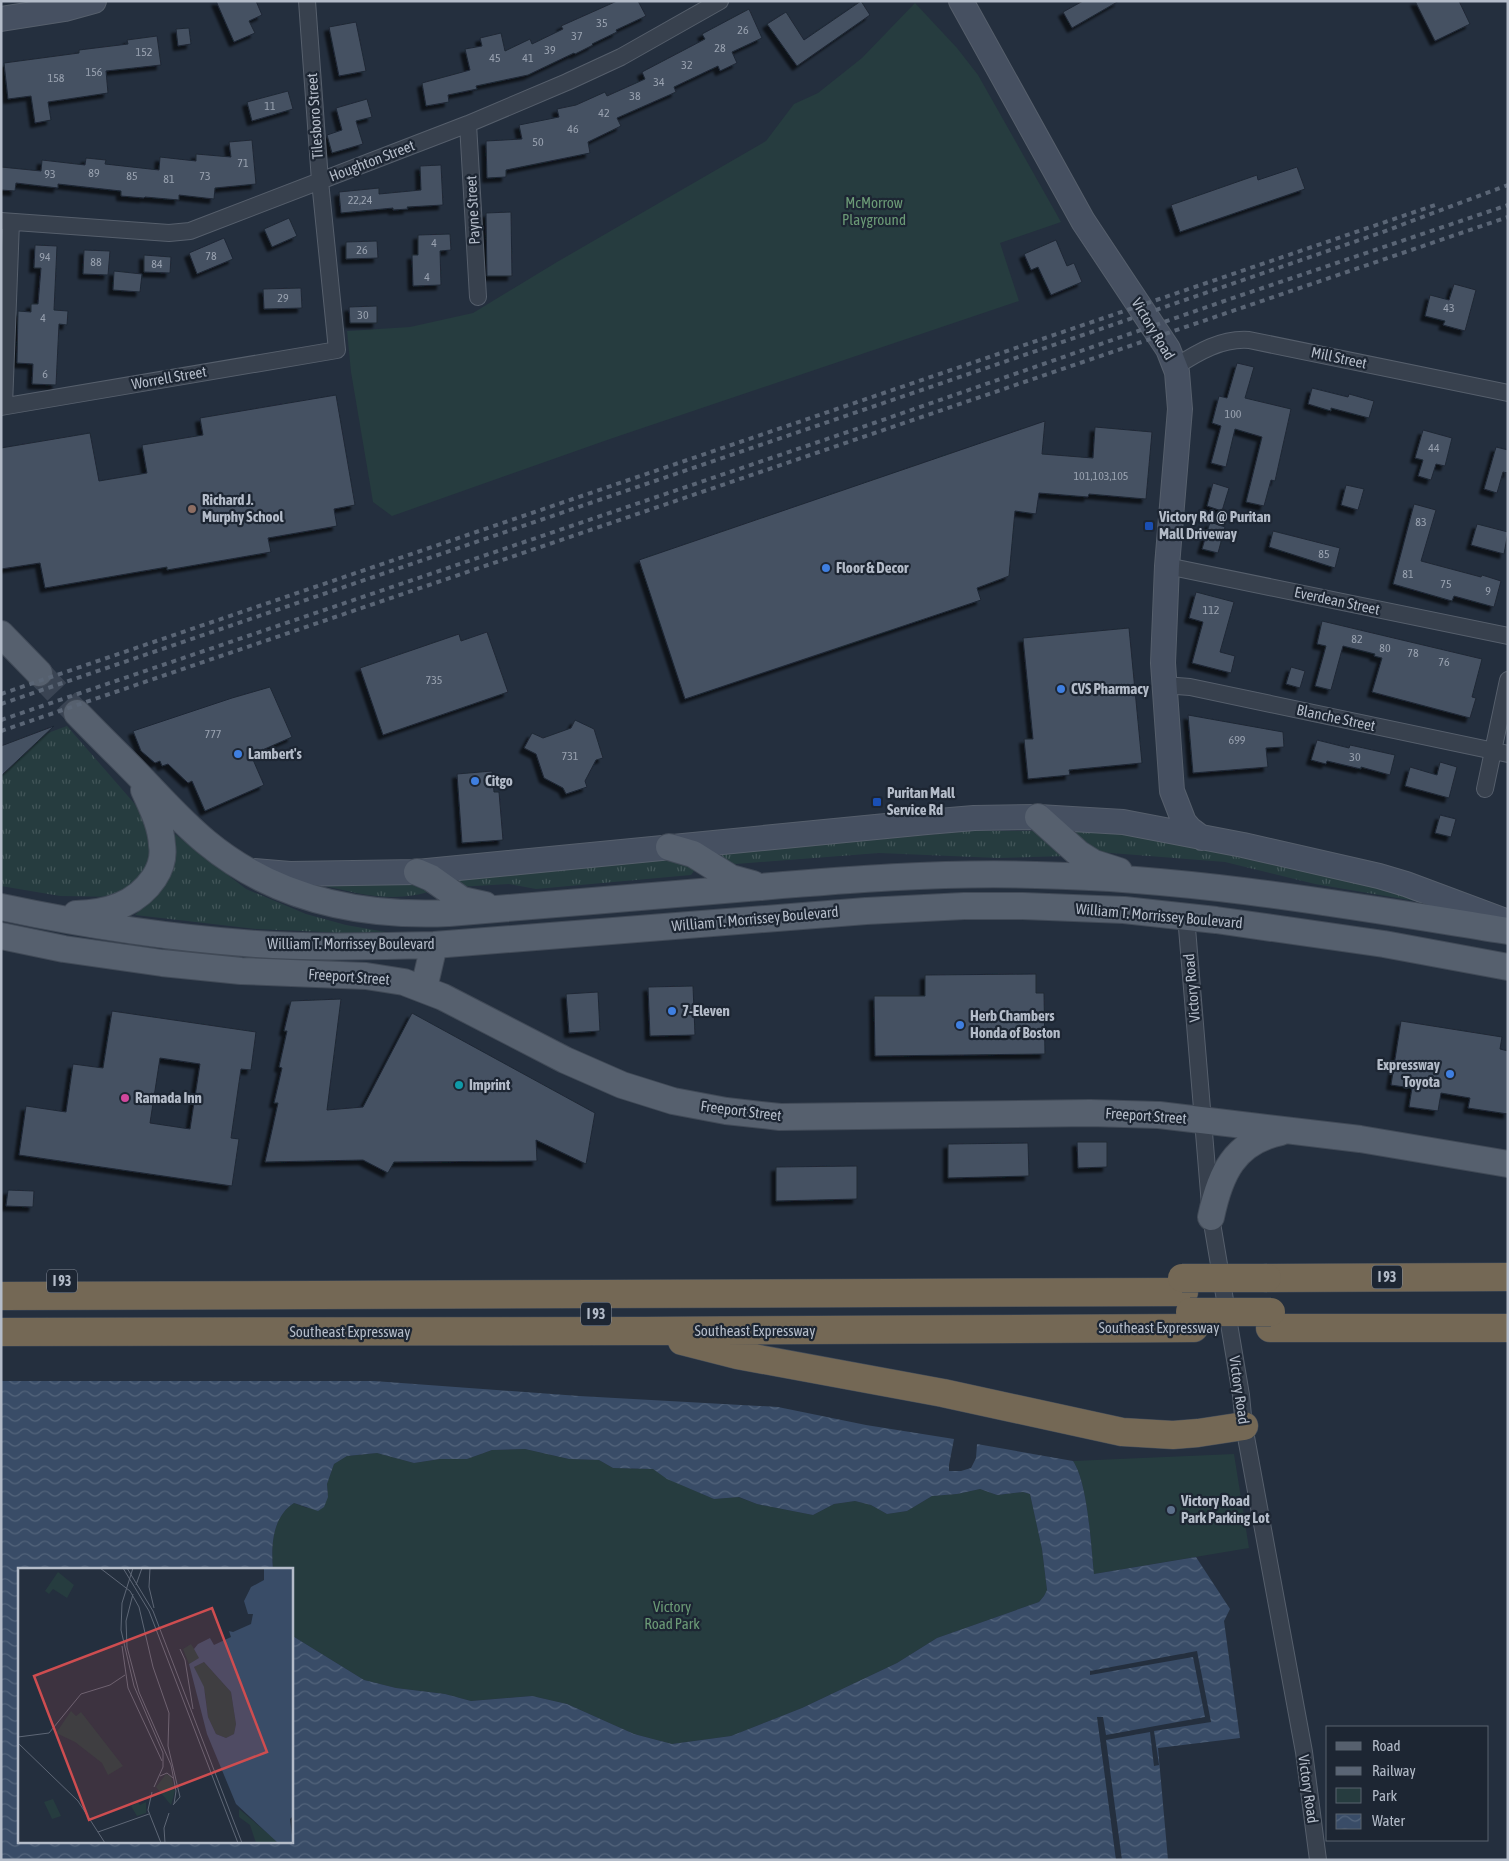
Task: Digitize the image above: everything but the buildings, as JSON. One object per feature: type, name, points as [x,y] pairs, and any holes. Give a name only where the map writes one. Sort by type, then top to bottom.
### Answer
[{"type":"highway","name":"Southeast Expressway","points":[[1,1332],[644,1332],[1188,1302],[1269,1303],[1508,1277]]},
{"type":"highway","name":"Southeast Expressway","points":[[1,1281],[1269,1303],[1508,1328]]},
{"type":"highway","name":"I 93","points":[[1269,1303],[1508,1292]]},
{"type":"highway","name":"I 93","points":[[1,1296],[1188,1302]]},
{"type":"highway","name":"I 93","points":[[1,1316],[1188,1302]]},
{"type":"highway","name":"I 93","points":[[1269,1303],[1508,1311]]},
{"type":"highway","points":[[644,1332],[737,1355],[899,1384],[1122,1432],[1173,1435],[1244,1426]]},
{"type":"main road","points":[[1,19],[65,9],[94,1]]},
{"type":"main road","name":"Victory Road","points":[[961,1],[1083,221],[1161,337],[1175,367],[1179,385],[1180,409],[1166,566],[1163,636],[1164,685],[1172,791],[1184,822],[1202,838]]},
{"type":"main road","points":[[1,634],[39,673]]},
{"type":"main road","name":"William T. Morrissey Boulevard","points":[[77,713],[207,843],[244,868],[271,883],[301,895],[361,910],[417,914],[874,878],[972,874],[1072,876],[1169,882],[1274,895],[1508,931]]},
{"type":"main road","points":[[48,916],[104,911],[125,904],[138,897],[149,886],[161,862],[163,847],[158,822],[138,774]]},
{"type":"main road","points":[[1123,822],[1155,810],[1167,800],[1172,791]]},
{"type":"main road","points":[[244,868],[276,874],[418,872],[934,821],[974,818],[1038,818],[1123,822],[1243,845],[1393,879],[1508,922]]},
{"type":"main road","points":[[1038,818],[1070,847],[1094,863],[1119,871],[1169,882]]},
{"type":"main road","points":[[669,847],[693,854],[731,878],[756,884],[776,886]]},
{"type":"main road","points":[[418,872],[432,878],[462,900],[478,905],[515,907]]},
{"type":"main road","name":"William T. Morrissey Boulevard","points":[[1,906],[147,933],[257,944],[344,947],[434,946],[926,907],[1088,908],[1186,916],[1384,944],[1508,967]]},
{"type":"main road","name":"Freeport Street","points":[[1,936],[34,944],[114,957],[203,968],[255,972],[373,976],[404,982],[424,988],[448,999],[565,1060],[609,1080],[648,1094],[699,1107],[780,1117],[1090,1112],[1179,1117],[1203,1122],[1360,1139],[1508,1164]]},
{"type":"main road","points":[[255,972],[257,944]]},
{"type":"main road","points":[[424,988],[434,946]]},
{"type":"main road","points":[[1211,1217],[1218,1187],[1232,1160],[1251,1142],[1268,1134],[1284,1131]]},
{"type":"street","name":"Tilesboro Street","points":[[307,1],[320,181],[338,350]]},
{"type":"street","name":"Houghton Street","points":[[6,221],[169,233],[183,232],[468,124],[602,67],[720,1]]},
{"type":"street","name":"Payne Street","points":[[468,124],[478,296]]},
{"type":"street","points":[[3,407],[6,221]]},
{"type":"street","name":"Mill Street","points":[[1175,367],[1217,344],[1230,340],[1249,340],[1508,394]]},
{"type":"street","name":"Worrell Street","points":[[3,407],[338,350]]},
{"type":"street","name":"Everdean Street","points":[[1166,566],[1508,636]]},
{"type":"street","points":[[1484,789],[1500,752],[1508,680]]},
{"type":"street","name":"Blanche Street","points":[[1164,685],[1190,687],[1500,752]]},
{"type":"street","name":"Victory Road","points":[[1186,916],[1211,1217],[1241,1395],[1244,1426],[1304,1752],[1318,1860]]},
{"type":"green space","name":"McMorrow Playground","points":[[915,3],[957,48],[978,75],[1061,222],[1000,243],[1019,301],[610,439],[392,516],[373,502],[351,372],[347,331],[410,327],[473,313],[766,141],[794,104],[818,93],[862,58]]},
{"type":"green space","points":[[67,726],[134,803],[152,831],[154,860],[140,885],[120,897],[60,896],[1,886],[1,750]]},
{"type":"green space","points":[[971,831],[1037,831],[1067,856],[998,858],[879,853],[736,864],[721,860],[722,855],[731,853]]},
{"type":"green space","points":[[1067,831],[1119,831],[1392,891],[1427,903],[1315,884],[1225,862],[1098,852]]},
{"type":"green space","points":[[175,834],[246,889],[306,914],[346,925],[386,932],[345,933],[256,929],[135,915],[145,905],[173,862]]},
{"type":"green space","points":[[681,858],[694,871],[691,875],[536,889],[509,884],[457,887],[451,879]]},
{"type":"green space","points":[[322,881],[433,884],[434,890],[405,896],[378,896],[321,885]]},
{"type":"green space","name":"Victory Road Park","points":[[525,1449],[569,1459],[599,1460],[613,1468],[653,1469],[668,1479],[714,1499],[738,1497],[757,1504],[813,1515],[834,1504],[855,1501],[871,1505],[887,1514],[907,1511],[932,1496],[957,1494],[980,1489],[997,1495],[1023,1492],[1030,1494],[1042,1549],[1047,1591],[1039,1602],[937,1638],[897,1663],[802,1708],[731,1736],[672,1744],[634,1734],[567,1704],[532,1696],[471,1701],[445,1694],[396,1688],[364,1680],[292,1636],[292,1568],[273,1568],[274,1533],[281,1516],[294,1503],[307,1508],[328,1497],[327,1484],[334,1464],[347,1456],[377,1453],[414,1463],[440,1459],[467,1459],[492,1450]]},
{"type":"green space","points":[[1234,1454],[1249,1548],[1094,1574],[1085,1499],[1078,1471],[1073,1461]]},
{"type":"water","points":[[1,1381],[374,1381],[579,1396],[778,1407],[866,1425],[954,1439],[949,1471],[961,1471],[971,1468],[976,1458],[977,1444],[1073,1461],[1078,1471],[1085,1499],[1094,1574],[1196,1557],[1230,1609],[1224,1621],[1240,1738],[1158,1748],[1168,1860],[1,1860]],"holes":[[[525,1449],[569,1459],[599,1460],[613,1468],[653,1469],[667,1479],[714,1499],[739,1497],[757,1504],[813,1515],[834,1504],[855,1501],[871,1505],[887,1514],[907,1511],[932,1496],[957,1494],[980,1489],[997,1495],[1023,1492],[1030,1494],[1042,1549],[1047,1590],[1039,1602],[937,1638],[897,1663],[802,1708],[731,1736],[672,1744],[634,1734],[567,1704],[532,1696],[471,1701],[445,1694],[396,1688],[364,1680],[292,1636],[292,1844],[18,1844],[18,1568],[273,1568],[274,1533],[281,1516],[294,1503],[318,1511],[324,1507],[328,1497],[327,1484],[334,1464],[347,1456],[377,1453],[414,1463],[440,1459],[467,1459],[492,1450]]]},
{"type":"pier","points":[[1197,1651],[1211,1722],[1154,1731],[1159,1765],[1154,1766],[1150,1732],[1106,1740],[1122,1860],[1116,1860],[1097,1717],[1103,1717],[1106,1735],[1205,1717],[1193,1657],[1090,1675],[1090,1671]]},
{"type":"tunnel","points":[[39,673],[77,713]]},
{"type":"railway","points":[[1,704],[1380,233],[1508,185]]},
{"type":"railway","points":[[1,694],[1438,204]]},
{"type":"railway","points":[[1,720],[1508,205]]},
{"type":"railway","points":[[1,731],[1508,217]]},
{"type":"place","name":"Richard J. Murphy School","points":[[192,509]]},
{"type":"place","name":"Victory Rd @ Puritan Mall Driveway","points":[[1149,526]]},
{"type":"place","name":"Floor & Decor","points":[[826,568]]},
{"type":"place","name":"CVS Pharmacy","points":[[1061,689]]},
{"type":"place","name":"Lambert's","points":[[238,754]]},
{"type":"place","name":"Citgo","points":[[475,781]]},
{"type":"place","name":"Puritan Mall Service Rd","points":[[877,802]]},
{"type":"place","name":"7-Eleven","points":[[672,1011]]},
{"type":"place","name":"Herb Chambers Honda of Boston","points":[[960,1025]]},
{"type":"place","name":"Expressway Toyota","points":[[1450,1074]]},
{"type":"place","name":"Imprint","points":[[459,1085]]},
{"type":"place","name":"Ramada Inn","points":[[125,1098]]},
{"type":"place","name":"Victory Road Park Parking Lot","points":[[1171,1510]]}]
